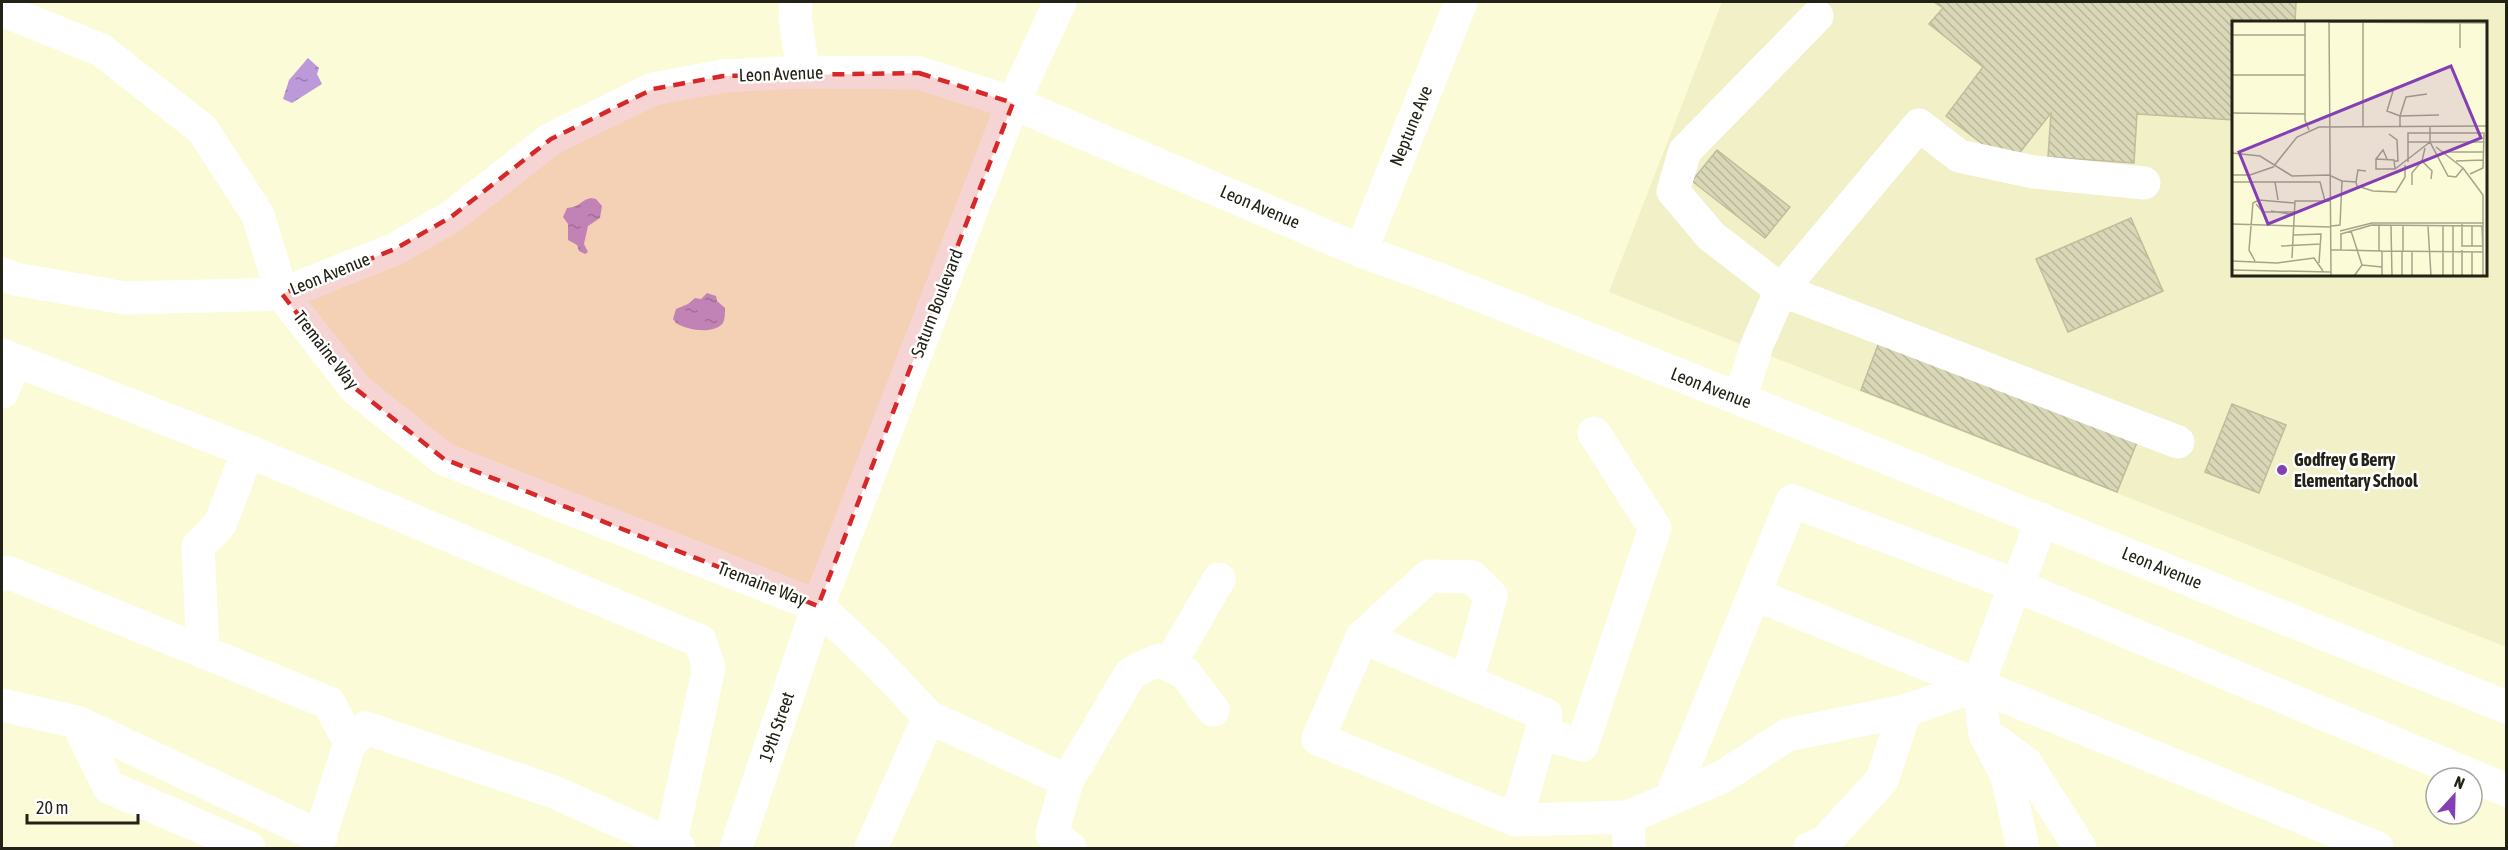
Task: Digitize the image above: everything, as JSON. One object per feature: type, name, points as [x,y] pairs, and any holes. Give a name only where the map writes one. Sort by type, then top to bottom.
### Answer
[{"type":"street","points":[[796,2],[795,17],[803,72]]},
{"type":"street","name":"Saturn Boulevard","points":[[818,606],[1013,103],[1060,2]]},
{"type":"street","name":"Neptune Ave","points":[[1361,251],[1461,2]]},
{"type":"street","name":"Tremaine Way","points":[[2,9],[101,50],[202,129],[258,215],[282,294],[356,389],[444,459],[818,606]]},
{"type":"street","points":[[1817,16],[1685,151],[1673,191],[1711,236],[1780,291],[2178,442]]},
{"type":"street","name":"Leon Avenue","points":[[2,274],[14,279],[125,298],[282,294],[395,249],[451,217],[551,139],[653,89],[723,76],[803,72],[919,73],[1013,103],[1361,251],[1441,280],[2042,519],[2506,707]]},
{"type":"street","points":[[1740,399],[1757,345],[1780,291],[1919,125],[1959,156],[2034,172],[2144,183]]},
{"type":"street","points":[[2,392],[9,358],[248,451],[700,641],[709,668],[674,847],[554,792],[366,728],[350,743],[318,843],[76,722],[2,705]]},
{"type":"street","points":[[1541,733],[1582,745],[1655,528],[1594,433]]},
{"type":"street","points":[[203,652],[198,547],[220,524],[248,451]]},
{"type":"street","points":[[1671,798],[1792,501],[2015,585],[2506,790]]},
{"type":"street","points":[[2023,849],[2007,777],[1985,734],[1978,685],[2042,519]]},
{"type":"street","points":[[2,575],[7,572],[330,703],[350,743]]},
{"type":"street","points":[[1467,681],[1491,596],[1472,578],[1429,576],[1362,637],[1318,739],[1516,820],[1628,817],[1724,776],[1787,735],[1905,711],[1978,685]]},
{"type":"street","points":[[1169,665],[1219,579]]},
{"type":"street","points":[[1754,594],[2377,849]]},
{"type":"street","points":[[818,606],[930,717],[1067,781]]},
{"type":"street","name":"19th Street","points":[[736,849],[818,606]]},
{"type":"street","points":[[1362,637],[1546,715],[1516,820]]},
{"type":"street","points":[[1070,849],[1052,834],[1067,781],[1131,673],[1158,660],[1185,673],[1213,710]]},
{"type":"street","points":[[1820,847],[1882,780],[1905,711]]},
{"type":"street","points":[[871,849],[930,717]]},
{"type":"street","points":[[76,722],[109,787],[249,849]]},
{"type":"street","points":[[1985,734],[2026,764],[2076,842],[2105,849]]},
{"type":"street","points":[[1628,817],[1629,849]]},
{"type":"highlighted area","points":[[919,73],[1013,103],[818,606],[444,459],[356,389],[282,294],[395,249],[451,217],[551,139],[653,89],[723,76]]},
{"type":"shaded area","name":"Godfrey G Berry Elementary School","points":[[1722,2],[2506,2],[2506,647],[1609,292]]},
{"type":"water","points":[[308,58],[319,68],[317,74],[322,84],[292,103],[283,99],[289,80]]},
{"type":"water","points":[[591,198],[596,199],[602,206],[600,218],[588,226],[584,244],[588,252],[585,254],[579,251],[577,245],[568,240],[568,224],[563,217],[567,208]]},
{"type":"water","points":[[707,293],[716,296],[717,301],[725,308],[725,318],[719,327],[700,330],[686,328],[676,323],[673,319],[676,309],[695,298],[701,299]]},
{"type":"building","points":[[1934,2],[2296,2],[2295,21],[2232,21],[2232,120],[2137,114],[2134,163],[2048,157],[2051,113],[2010,165],[1946,116],[1983,67],[1929,24],[1943,8]]},
{"type":"building","points":[[1717,150],[1790,207],[1765,238],[1692,181]]},
{"type":"building","points":[[2131,218],[2163,291],[2068,332],[2036,259]]},
{"type":"building","points":[[1881,337],[2138,440],[2117,492],[1861,390]]},
{"type":"building","points":[[2232,404],[2286,425],[2259,493],[2205,472]]},
{"type":"place","name":"Godfrey G Berry Elementary School","points":[[2282,470]]}]
